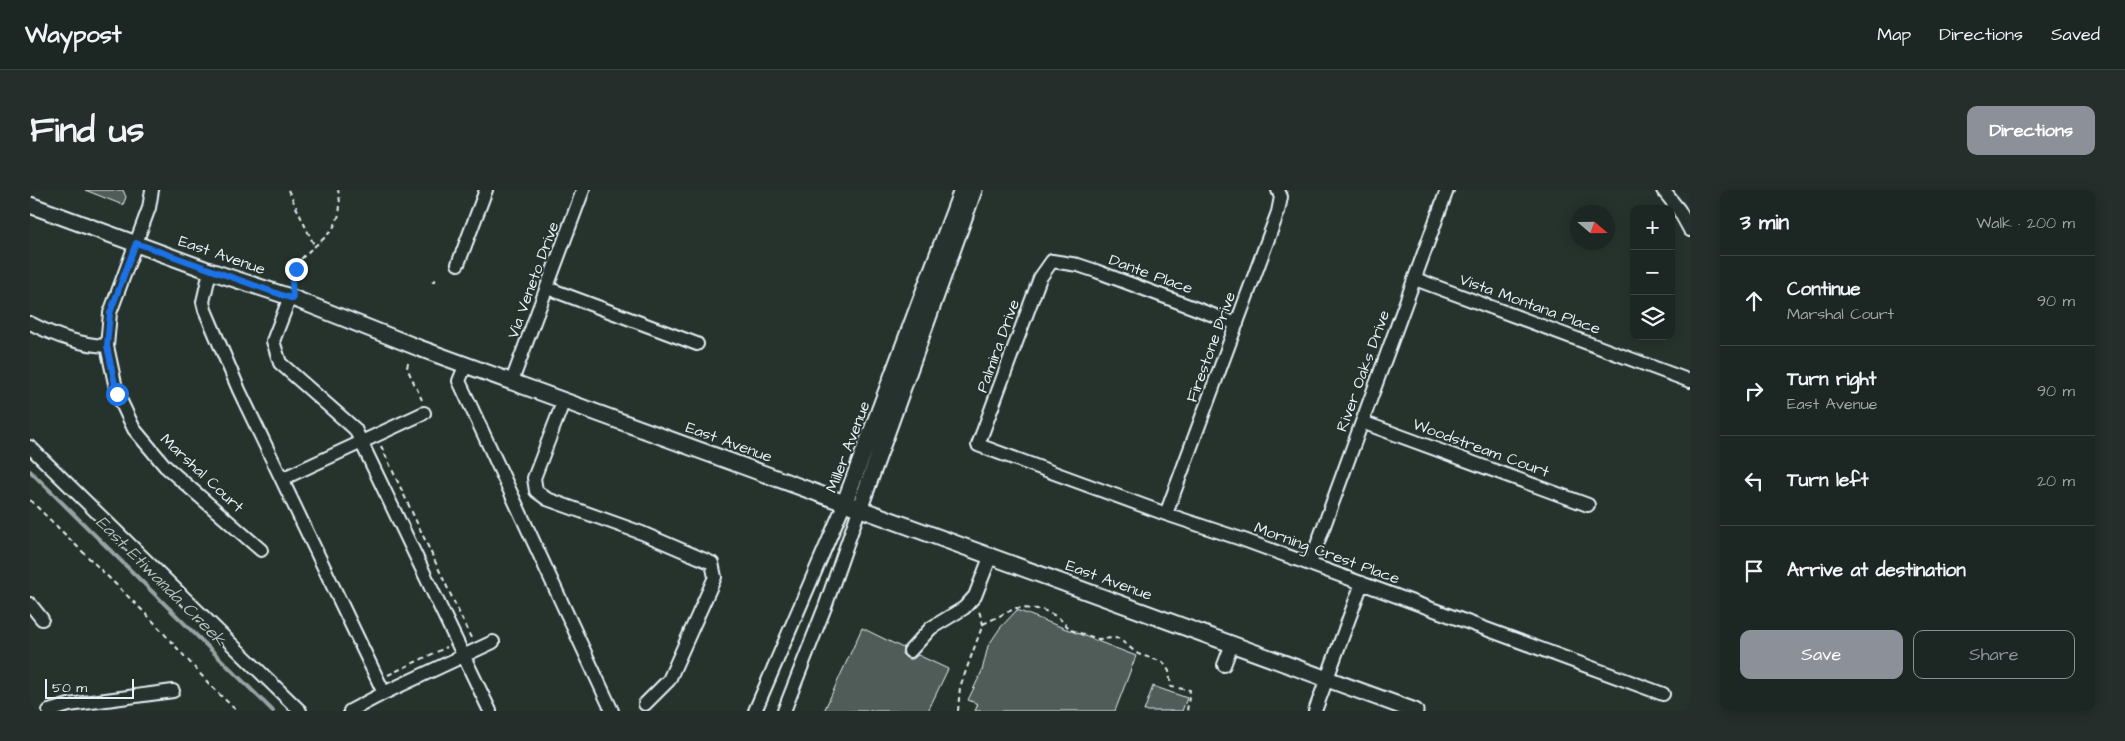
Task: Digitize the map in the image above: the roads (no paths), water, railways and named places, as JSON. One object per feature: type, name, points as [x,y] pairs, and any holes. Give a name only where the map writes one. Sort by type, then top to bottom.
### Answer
[{"type":"main road","name":"Miller Avenue","points":[[853,504],[962,190]]},
{"type":"main road","name":"Miller Avenue","points":[[853,504],[974,190]]},
{"type":"main road","name":"East Avenue","points":[[30,205],[291,298],[512,381],[853,504],[1415,711]]},
{"type":"street","name":"Marshal Court","points":[[152,190],[151,202],[110,313],[107,346],[117,394],[134,429],[165,466],[262,550]]},
{"type":"street","points":[[458,264],[486,190]]},
{"type":"street","name":"Via Veneto Drive","points":[[512,381],[583,190]]},
{"type":"street","name":"River Oaks Drive","points":[[1310,564],[1447,190]]},
{"type":"street","points":[[1663,190],[1679,210],[1690,230]]},
{"type":"street","name":"Firestone Drive","points":[[1166,514],[1280,204],[1279,191]]},
{"type":"street","name":"Dante Place","points":[[1052,261],[1078,265],[1096,271],[1237,324]]},
{"type":"street","name":"Palmira Drive","points":[[978,445],[1040,278],[1052,261]]},
{"type":"street","points":[[210,270],[203,302],[204,310],[384,693]]},
{"type":"street","name":"Vista Montana Place","points":[[1415,279],[1689,377]]},
{"type":"street","points":[[547,288],[697,344]]},
{"type":"street","points":[[291,298],[274,341],[280,363],[354,429],[490,711]]},
{"type":"street","points":[[30,323],[56,336],[84,344],[107,346]]},
{"type":"street","points":[[466,364],[459,381],[612,711]]},
{"type":"street","points":[[564,400],[534,478],[536,491],[547,499],[642,533],[712,563],[715,577],[669,680],[645,704]]},
{"type":"street","points":[[282,479],[424,413]]},
{"type":"street","name":"Woodstream Court","points":[[1362,422],[1588,505]]},
{"type":"street","name":"Morning Crest Place","points":[[978,445],[1166,514],[1310,564],[1663,694]]},
{"type":"street","points":[[30,447],[300,711]]},
{"type":"street","name":"Miller Avenue","points":[[755,711],[853,504]]},
{"type":"street","name":"Miller Avenue","points":[[784,711],[825,607],[853,504]]},
{"type":"street","points":[[910,651],[931,628],[964,608],[975,596],[991,556]]},
{"type":"street","points":[[1315,711],[1362,583]]},
{"type":"street","points":[[30,604],[42,619]]},
{"type":"street","points":[[350,711],[384,693],[494,642]]},
{"type":"street","points":[[1224,665],[1232,644]]},
{"type":"street","points":[[49,711],[69,706],[173,691]]},
{"type":"waterway","name":"East Etiwanda Creek","points":[[30,471],[273,711]]}]
